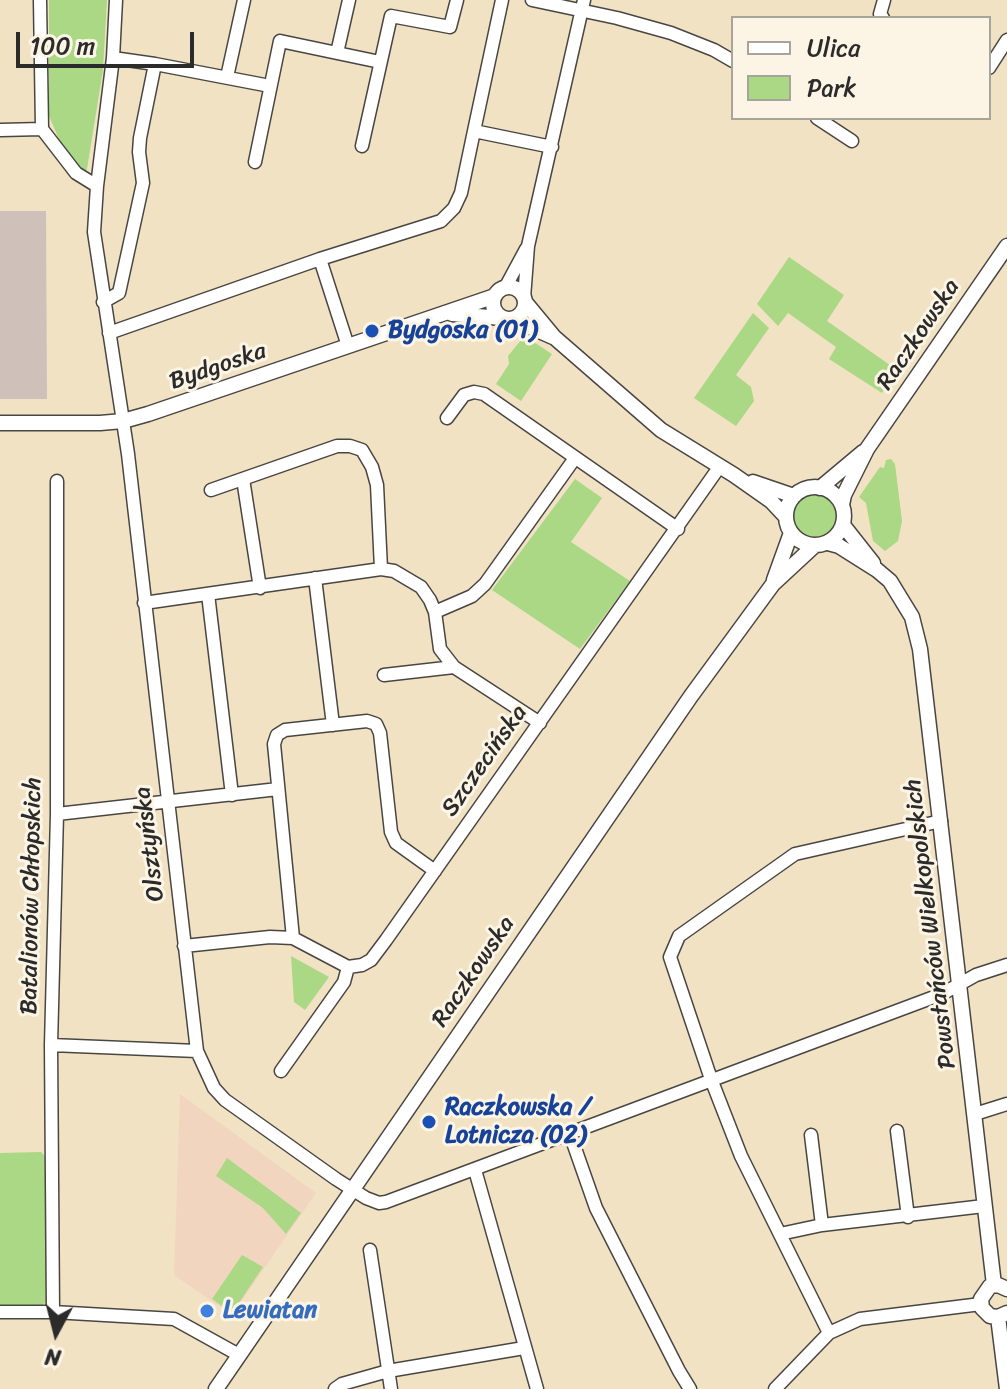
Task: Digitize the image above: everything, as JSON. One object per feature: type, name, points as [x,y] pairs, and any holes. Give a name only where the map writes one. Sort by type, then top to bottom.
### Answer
[{"type":"street","points":[[40,0],[42,129],[76,173],[97,186]]},
{"type":"street","name":"Olsztyńska","points":[[116,0],[113,58],[94,232],[123,421],[197,1051],[205,1072],[225,1100],[351,1189],[366,1198],[386,1202],[942,994],[960,983],[1007,965]]},
{"type":"street","points":[[227,77],[244,0]]},
{"type":"street","points":[[337,53],[349,0]]},
{"type":"street","points":[[362,146],[391,16],[450,27],[457,0]]},
{"type":"street","points":[[109,333],[320,259],[441,221],[454,208],[461,193],[502,0]]},
{"type":"street","points":[[532,0],[583,5],[671,33],[731,60]]},
{"type":"street","points":[[528,246],[493,306],[507,318],[520,315],[525,300],[528,246],[583,5]]},
{"type":"street","points":[[991,65],[1007,40]]},
{"type":"street","points":[[255,162],[280,41],[380,62]]},
{"type":"street","points":[[113,58],[270,86]]},
{"type":"street","points":[[103,302],[119,293],[143,183],[140,138],[155,64]]},
{"type":"street","points":[[820,120],[852,141]]},
{"type":"street","points":[[0,130],[42,129]]},
{"type":"street","points":[[474,131],[552,147]]},
{"type":"street","name":"Raczkowska","points":[[842,505],[867,449],[1007,246]]},
{"type":"street","points":[[320,259],[348,346]]},
{"type":"street","points":[[500,292],[515,288],[525,300]]},
{"type":"street","name":"Bydgoska","points":[[0,423],[123,421],[500,292]]},
{"type":"street","name":"Bydgoska","points":[[525,300],[554,337],[661,430],[734,475],[771,501],[786,517]]},
{"type":"street","name":"Bydgoska","points":[[443,314],[507,318],[554,337]]},
{"type":"street","points":[[447,418],[464,395],[474,392],[484,394],[678,529]]},
{"type":"street","points":[[211,490],[337,446],[362,450],[372,467],[377,485],[381,569]]},
{"type":"street","name":"Raczkowska","points":[[820,488],[867,449]]},
{"type":"street","points":[[435,612],[472,596],[485,584],[575,458]]},
{"type":"street","name":"Szczecińska","points":[[348,967],[371,960],[720,466]]},
{"type":"street","name":"Bydgoska","points":[[734,475],[794,496]]},
{"type":"street","points":[[243,479],[260,588]]},
{"type":"street","name":"Batalionów Chłopskich","points":[[53,1312],[51,1045],[57,814],[57,481]]},
{"type":"street","points":[[820,488],[831,492],[842,505],[843,525],[840,533],[821,544],[801,542],[791,533],[786,517],[788,505],[804,489],[820,488]]},
{"type":"street","name":"Powstańców Wielkopolskich","points":[[843,525],[877,570]]},
{"type":"street","name":"Raczkowska","points":[[773,584],[791,533]]},
{"type":"street","name":"Raczkowska","points":[[216,1389],[683,708],[773,584],[821,544]]},
{"type":"street","name":"Powstańców Wielkopolskich","points":[[821,544],[839,546],[890,581],[903,599],[917,632],[984,1206],[1001,1287]]},
{"type":"street","points":[[144,603],[381,569],[394,571],[421,587],[435,612],[440,649],[454,667],[540,723]]},
{"type":"street","points":[[315,578],[333,725]]},
{"type":"street","points":[[208,594],[232,795]]},
{"type":"street","points":[[384,675],[454,667]]},
{"type":"street","points":[[293,938],[274,744],[277,735],[285,730],[367,721],[376,724],[380,733],[391,832],[396,843],[435,871]]},
{"type":"street","points":[[57,814],[278,789]]},
{"type":"street","points":[[829,1333],[741,1156],[670,957],[679,936],[795,854],[941,821]]},
{"type":"street","points":[[184,946],[270,937],[293,938],[348,967],[344,982],[281,1071]]},
{"type":"street","points":[[51,1045],[197,1051]]},
{"type":"street","points":[[975,1114],[1007,1104]]},
{"type":"street","points":[[897,1131],[908,1217]]},
{"type":"street","points":[[570,1134],[596,1208],[690,1389]]},
{"type":"street","points":[[811,1135],[822,1225]]},
{"type":"street","points":[[475,1170],[537,1389]]},
{"type":"street","points":[[780,1234],[822,1225],[984,1206]]},
{"type":"street","points":[[370,1250],[391,1389]]},
{"type":"street","points":[[1001,1287],[985,1289],[981,1304],[987,1314],[1002,1315],[1007,1389]]},
{"type":"street","points":[[775,1389],[829,1333],[860,1319],[981,1304]]},
{"type":"street","points":[[0,1312],[174,1319],[239,1355]]},
{"type":"street","points":[[335,1389],[342,1384],[388,1371],[524,1348]]},
{"type":"shaded area","points":[[0,211],[46,211],[47,399],[0,399]]},
{"type":"shaded area","points":[[180,1094],[316,1193],[232,1315],[174,1275]]},
{"type":"green space","points":[[49,0],[107,0],[103,70],[86,175],[78,169],[61,144],[49,116]]},
{"type":"green space","points":[[789,257],[844,295],[827,321],[897,370],[882,393],[829,359],[836,347],[788,313],[778,326],[757,304]]},
{"type":"green space","points":[[753,313],[769,328],[736,375],[751,387],[754,401],[736,426],[694,398]]},
{"type":"green space","points":[[529,339],[552,354],[521,401],[496,384],[509,364],[508,356],[521,340]]},
{"type":"green space","points":[[891,459],[895,464],[902,521],[898,541],[885,551],[873,541],[866,503],[859,497],[880,467],[884,468],[886,460]]},
{"type":"green space","points":[[575,479],[602,498],[571,542],[630,581],[580,649],[492,590]]},
{"type":"green space","points":[[815,487],[836,495],[844,516],[836,537],[815,545],[794,537],[786,516],[794,495]]},
{"type":"green space","points":[[291,956],[329,977],[305,1010],[294,1002]]},
{"type":"green space","points":[[41,1152],[47,1158],[48,1301],[41,1306],[0,1307],[0,1153]]},
{"type":"green space","points":[[227,1158],[301,1213],[286,1234],[263,1208],[216,1176]]},
{"type":"green space","points":[[242,1255],[263,1267],[232,1313],[212,1299]]},
{"type":"place","name":"Bydgoska (01)","points":[[372,331]]},
{"type":"place","name":"Raczkowska / Lotnicza (02)","points":[[429,1122]]},
{"type":"place","name":"Lewiatan","points":[[207,1311]]}]
